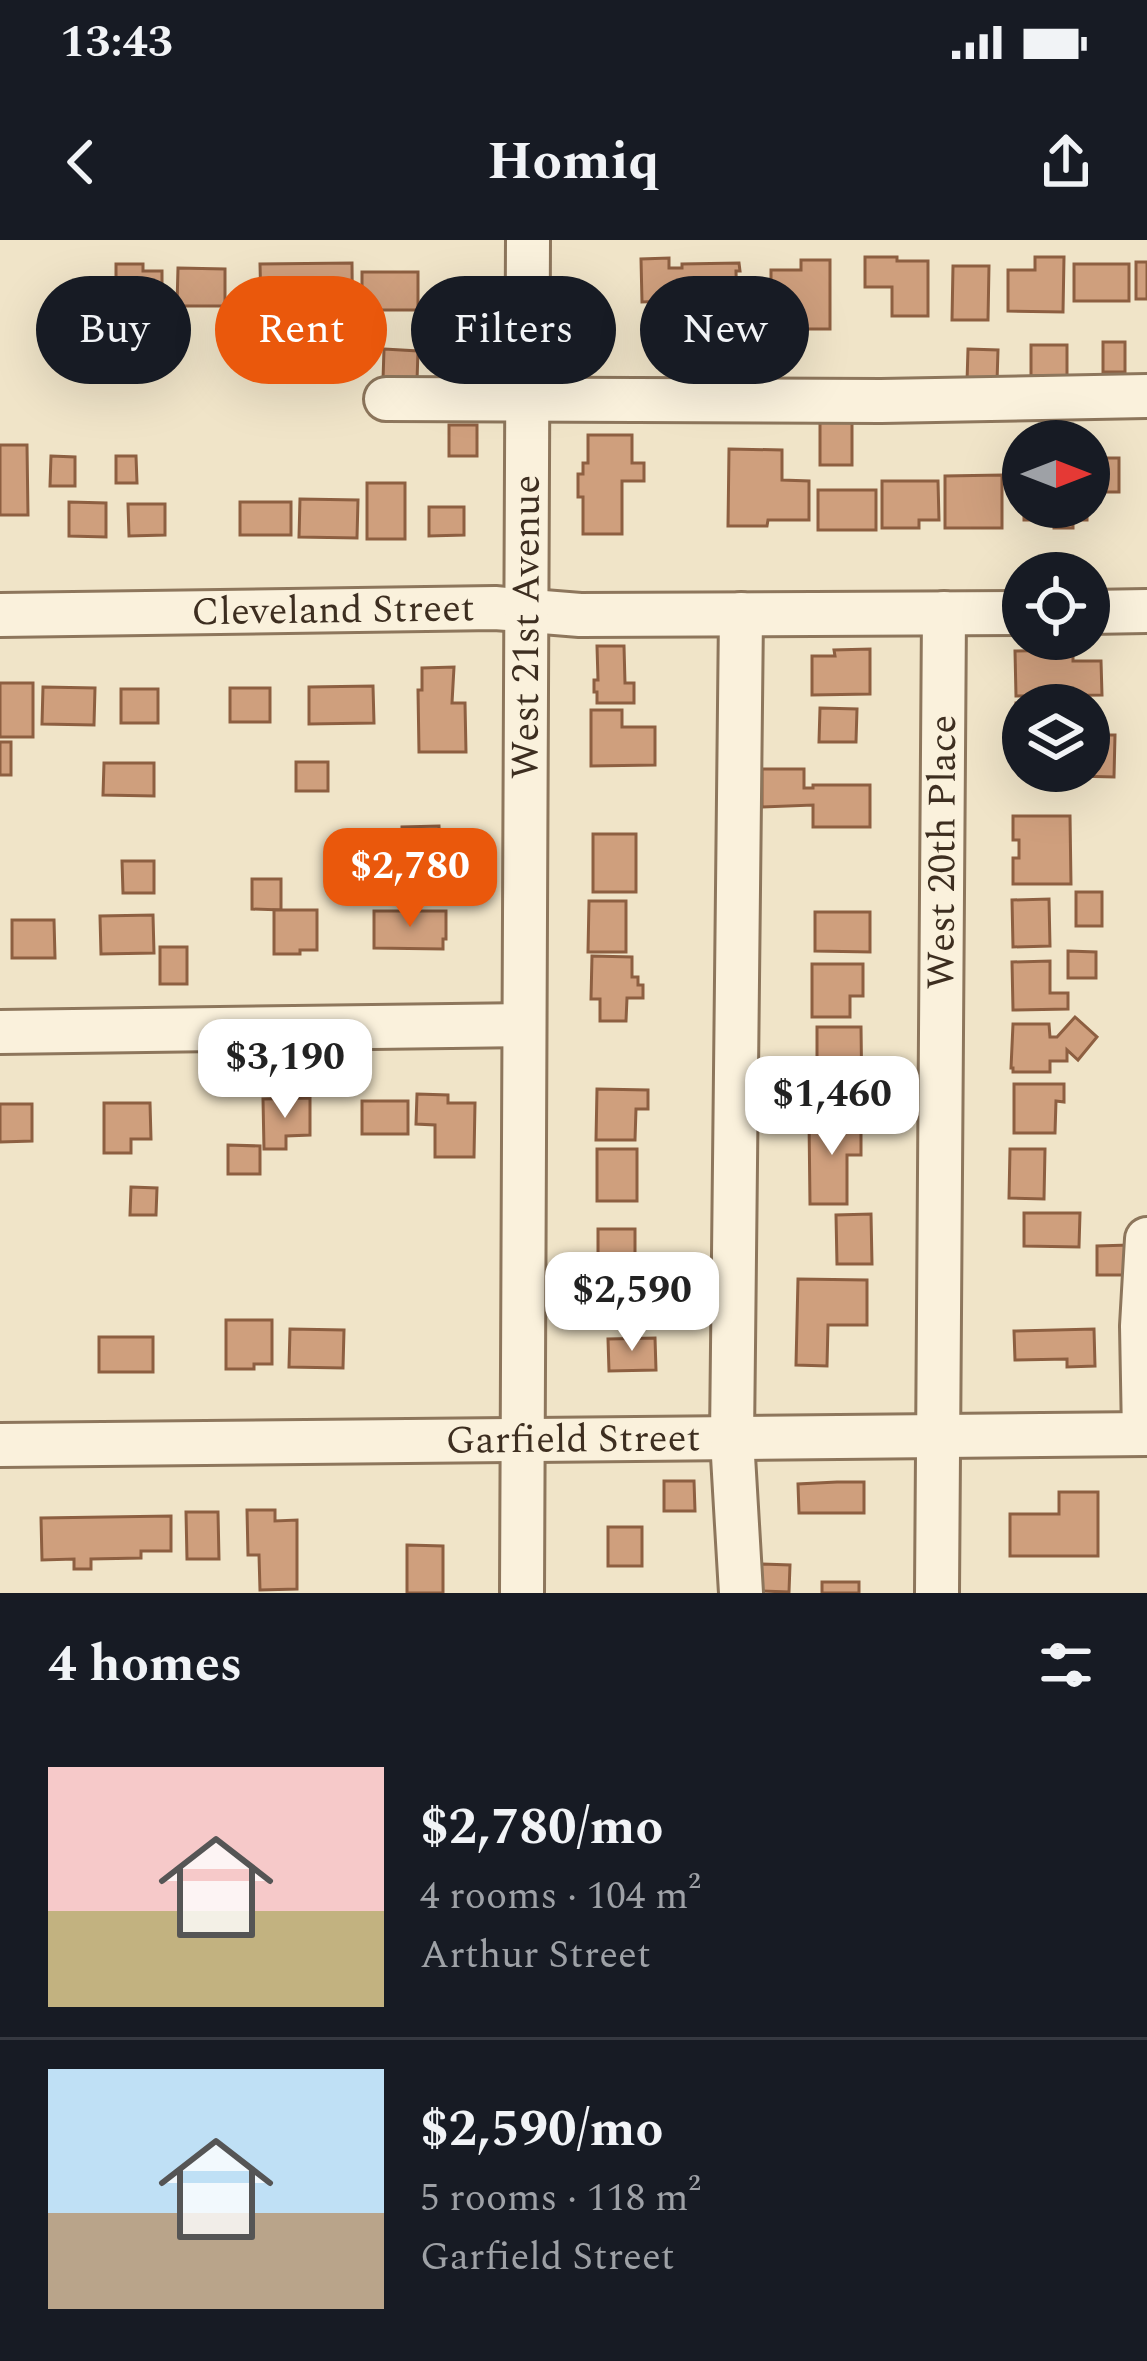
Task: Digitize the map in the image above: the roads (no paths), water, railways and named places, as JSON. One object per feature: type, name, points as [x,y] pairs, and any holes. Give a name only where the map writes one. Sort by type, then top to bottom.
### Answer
[{"type":"street","name":"West 21st Avenue","points":[[522,1593],[528,240]]},
{"type":"street","points":[[386,400],[881,401],[1147,396]]},
{"type":"street","name":"Cleveland Street","points":[[0,615],[495,608],[580,615],[1002,613]]},
{"type":"street","points":[[1110,612],[1147,611]]},
{"type":"street","name":"West 20th Place","points":[[937,1593],[944,613]]},
{"type":"street","points":[[741,614],[732,1439],[741,1593]]},
{"type":"street","points":[[0,1032],[524,1025]]},
{"type":"street","points":[[1145,1434],[1142,1326],[1147,1240]]},
{"type":"street","name":"Garfield Street","points":[[0,1445],[1145,1434]]}]
